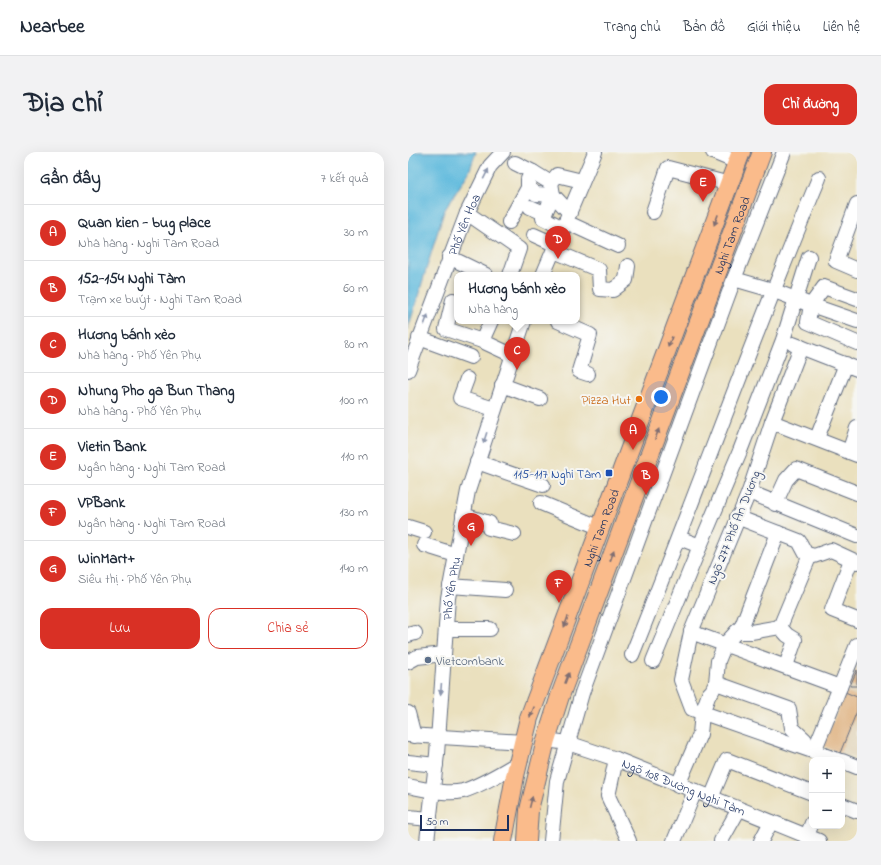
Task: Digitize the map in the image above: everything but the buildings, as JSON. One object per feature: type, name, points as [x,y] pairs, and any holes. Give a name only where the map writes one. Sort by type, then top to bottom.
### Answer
[{"type":"main road","name":"Nghi Tam Road","points":[[527,841],[529,810],[546,740],[560,696],[762,152]]},
{"type":"main road","name":"Nghi Tam Road","points":[[503,841],[518,763],[529,718],[739,157]]},
{"type":"street","name":"Phố Yên Hoa","points":[[408,370],[466,213],[490,166],[503,152]]},
{"type":"street","points":[[544,272],[555,248],[564,220],[595,152]]},
{"type":"street","points":[[713,152],[739,157]]},
{"type":"street","name":"Nghi Tam Road","points":[[551,841],[557,781],[582,693],[734,279],[784,152]]},
{"type":"street","points":[[515,163],[533,172],[552,189],[564,220]]},
{"type":"street","points":[[653,212],[668,168],[730,184]]},
{"type":"street","points":[[509,222],[528,188],[528,179],[533,172]]},
{"type":"street","points":[[582,181],[557,176],[543,218],[564,220],[618,246]]},
{"type":"street","points":[[632,655],[679,538],[772,290],[819,178]]},
{"type":"street","points":[[528,188],[536,194],[552,189]]},
{"type":"street","points":[[530,207],[544,213]]},
{"type":"street","points":[[466,213],[520,249],[511,272]]},
{"type":"street","points":[[856,213],[836,261],[857,270]]},
{"type":"street","points":[[534,235],[555,248],[599,270],[600,289],[613,290],[626,280],[628,266]]},
{"type":"street","points":[[449,257],[480,272]]},
{"type":"street","points":[[653,661],[740,451],[783,340],[809,257]]},
{"type":"street","points":[[734,279],[772,290],[857,321]]},
{"type":"street","points":[[857,299],[824,288],[811,305],[808,322],[857,343]]},
{"type":"street","points":[[451,299],[446,328],[482,341],[512,355]]},
{"type":"street","points":[[482,341],[490,324]]},
{"type":"street","name":"Phố Yên Phụ","points":[[427,841],[436,765],[450,586],[463,515],[468,490],[523,324]]},
{"type":"street","points":[[565,324],[590,335],[579,371],[588,374]]},
{"type":"street","points":[[419,338],[471,357]]},
{"type":"street","points":[[783,340],[851,366],[817,438]]},
{"type":"street","name":"Ngõ 277 Phố An Dương","points":[[697,711],[681,680],[691,632],[749,492],[772,422],[801,347]]},
{"type":"street","points":[[467,379],[460,398],[494,409]]},
{"type":"street","points":[[502,385],[540,398]]},
{"type":"street","points":[[772,422],[853,453],[857,428]]},
{"type":"street","points":[[477,462],[543,485]]},
{"type":"street","points":[[775,504],[786,480],[796,469],[857,493]]},
{"type":"street","points":[[749,492],[775,504],[857,536]]},
{"type":"street","points":[[541,504],[601,528]]},
{"type":"street","points":[[463,515],[489,523],[490,528],[514,534]]},
{"type":"street","points":[[738,517],[799,541],[806,554],[814,556],[831,550],[854,561],[832,610],[857,620]]},
{"type":"street","points":[[408,526],[424,539],[456,555]]},
{"type":"street","points":[[678,785],[700,734],[697,711],[712,691],[716,682],[718,661],[725,644],[742,626],[778,533]]},
{"type":"street","points":[[679,538],[700,546]]},
{"type":"street","points":[[780,627],[810,555]]},
{"type":"street","points":[[450,586],[505,590]]},
{"type":"street","points":[[736,632],[751,632],[780,627]]},
{"type":"street","points":[[780,627],[786,636],[795,640],[786,666]]},
{"type":"street","points":[[446,628],[490,629]]},
{"type":"street","points":[[691,632],[840,687]]},
{"type":"street","points":[[809,749],[840,687],[857,645]]},
{"type":"street","points":[[408,662],[417,657],[444,654]]},
{"type":"street","points":[[716,682],[789,709],[792,728],[805,740],[809,749]]},
{"type":"street","points":[[697,711],[830,757]]},
{"type":"street","points":[[408,713],[411,735],[524,742]]},
{"type":"street","name":"Ngõ 108 Đường Nghi Tàm","points":[[546,740],[568,743],[616,758],[678,785],[771,822],[790,836],[813,839]]},
{"type":"street","points":[[616,758],[608,796],[629,841]]},
{"type":"street","points":[[712,798],[727,760],[810,793]]},
{"type":"street","points":[[408,762],[436,765]]},
{"type":"street","points":[[845,762],[857,767]]},
{"type":"street","points":[[408,786],[433,791],[462,791],[492,778],[518,763]]},
{"type":"street","points":[[674,841],[695,792]]},
{"type":"street","points":[[845,806],[857,811]]},
{"type":"street","points":[[721,841],[739,809]]},
{"type":"street","points":[[408,817],[430,819]]},
{"type":"street","points":[[761,841],[771,822]]},
{"type":"street","points":[[812,829],[813,839]]},
{"type":"shaded area","points":[[857,661],[857,759],[840,753],[845,692]]},
{"type":"water","points":[[408,152],[476,152],[469,172],[444,211],[408,329]]},
{"type":"place","name":"Vietin Bank","points":[[703,202]]},
{"type":"place","name":"Nhung Pho ga Bun Thang","points":[[558,259]]},
{"type":"place","name":"Hương bánh xèo","points":[[517,370]]},
{"type":"place","name":"Pizza Hut","points":[[639,399]]},
{"type":"place","name":"Quan kien - bug place","points":[[633,450]]},
{"type":"place","name":"115-117 Nghi Tàm","points":[[609,473]]},
{"type":"place","name":"152-154 Nghi Tàm","points":[[646,495]]},
{"type":"place","name":"WinMart+","points":[[471,546]]},
{"type":"place","name":"VPBank","points":[[559,603]]},
{"type":"place","name":"Vietcombank","points":[[428,660]]}]
